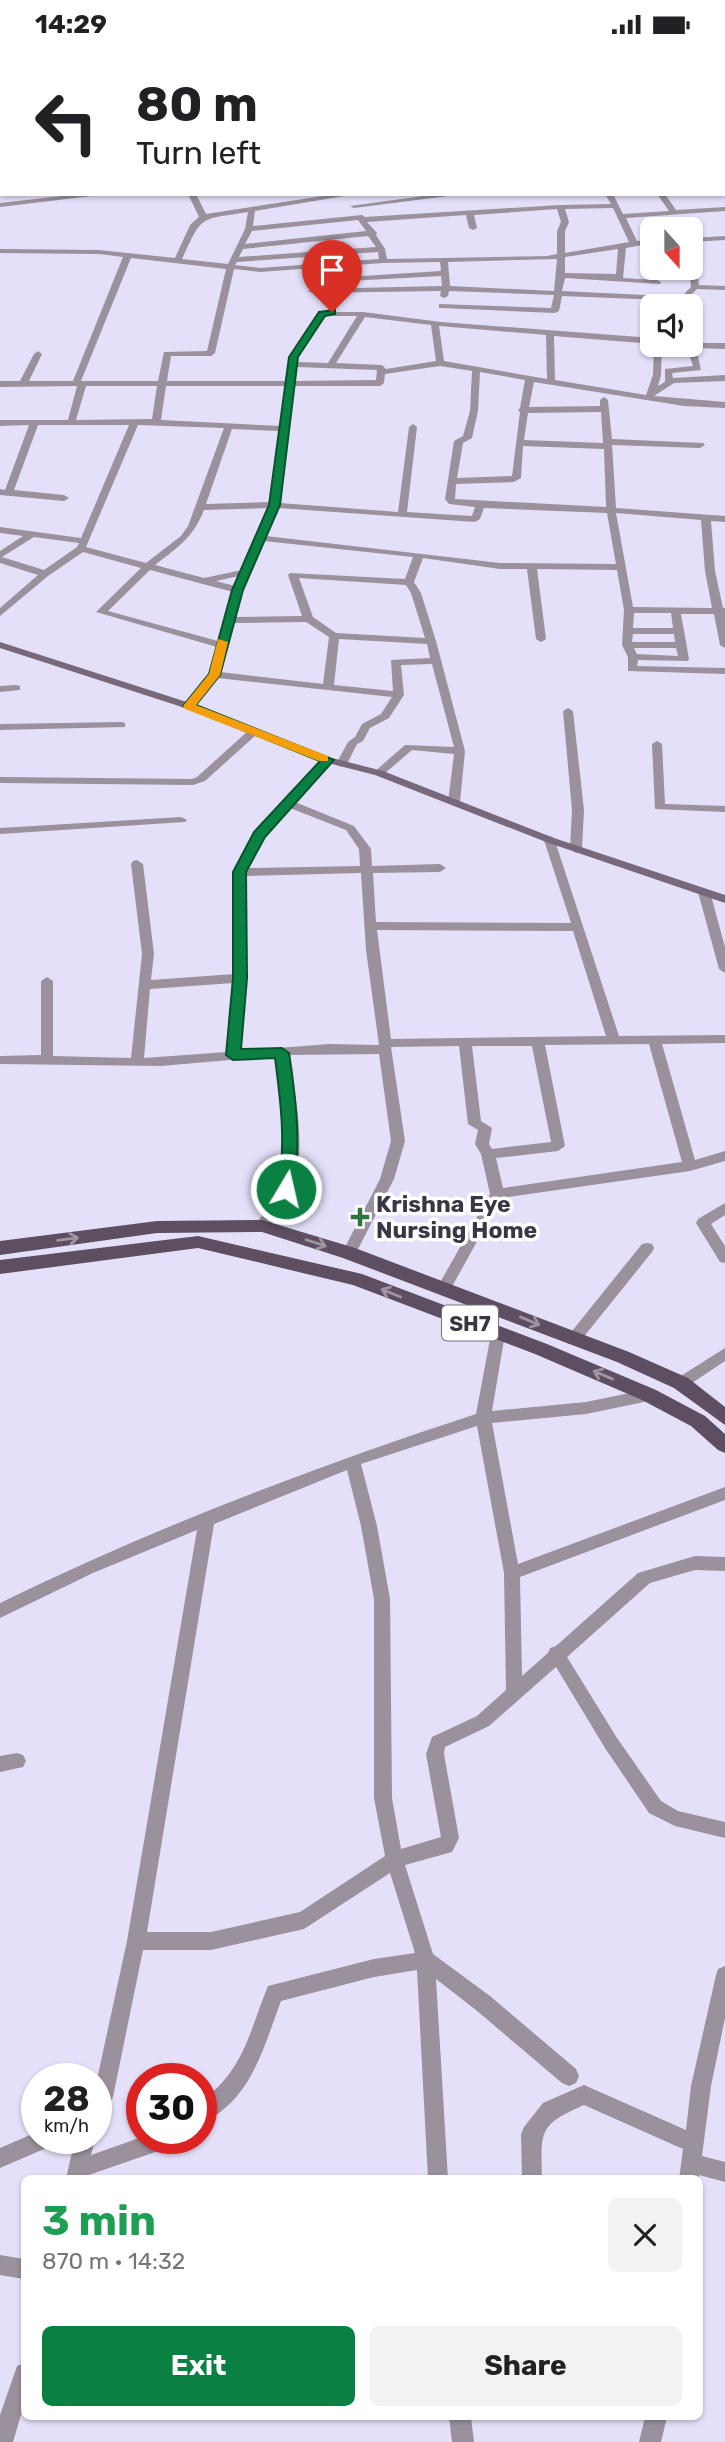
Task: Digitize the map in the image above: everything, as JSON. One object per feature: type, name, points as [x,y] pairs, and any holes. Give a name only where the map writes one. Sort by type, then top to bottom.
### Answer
[{"type":"main road","name":"SH7","points":[[0,1248],[157,1227],[224,1224],[262,1226],[349,1253],[623,1357],[681,1383],[725,1417]]},
{"type":"main road","name":"SH7","points":[[0,1266],[198,1243],[356,1279],[649,1395],[698,1421],[725,1445]]},
{"type":"street","points":[[0,205],[85,196]]},
{"type":"street","points":[[193,196],[203,217]]},
{"type":"street","points":[[178,260],[194,225],[203,217],[339,196]]},
{"type":"street","points":[[347,196],[373,233],[381,249],[383,261]]},
{"type":"street","points":[[355,206],[451,196]]},
{"type":"street","points":[[461,196],[473,228]]},
{"type":"street","points":[[442,306],[551,311],[557,309],[562,275],[561,231],[565,222],[562,196]]},
{"type":"street","points":[[610,196],[633,242]]},
{"type":"street","points":[[663,196],[675,213]]},
{"type":"street","points":[[250,229],[362,218],[617,206]]},
{"type":"street","points":[[156,422],[167,354],[211,353],[232,264],[250,229],[252,209]]},
{"type":"street","points":[[621,216],[725,209]]},
{"type":"street","points":[[242,247],[373,233]]},
{"type":"street","points":[[704,239],[725,238]]},
{"type":"street","points":[[0,251],[41,249],[294,270],[383,261],[562,257],[640,242]]},
{"type":"street","points":[[615,295],[620,278],[622,246]]},
{"type":"street","points":[[232,264],[381,249]]},
{"type":"street","points":[[72,420],[79,384],[128,255]]},
{"type":"street","points":[[440,363],[438,324],[446,288],[444,259]]},
{"type":"street","points":[[331,280],[446,273]]},
{"type":"street","points":[[562,275],[657,282]]},
{"type":"street","points":[[694,280],[695,287]]},
{"type":"street","points":[[688,294],[695,287],[725,288]]},
{"type":"street","points":[[312,291],[446,288],[640,296]]},
{"type":"street","points":[[189,706],[214,675],[238,590],[275,505],[292,364],[322,314],[363,314],[438,324],[640,340]]},
{"type":"street","points":[[331,365],[363,314]]},
{"type":"street","points":[[550,332],[551,380]]},
{"type":"street","points":[[703,345],[725,346]]},
{"type":"street","points":[[23,384],[38,354]]},
{"type":"street","points":[[651,395],[656,357]]},
{"type":"street","points":[[669,384],[668,372],[698,368],[695,357]]},
{"type":"street","points":[[384,372],[440,363],[603,391],[725,405]]},
{"type":"street","points":[[292,364],[383,368],[384,372]]},
{"type":"street","points":[[476,368],[474,411],[467,438],[459,442],[452,481],[452,502],[725,519]]},
{"type":"street","points":[[0,384],[380,383],[384,372]]},
{"type":"street","points":[[452,481],[514,479],[518,476],[522,410],[530,377]]},
{"type":"street","points":[[651,395],[672,381],[725,378]]},
{"type":"street","points":[[603,391],[609,444],[611,510],[619,567],[624,575],[629,610],[627,645],[633,657],[632,669],[725,671]]},
{"type":"street","points":[[522,410],[605,409]]},
{"type":"street","points":[[0,423],[34,424],[72,420],[284,429]]},
{"type":"street","points":[[0,613],[82,545],[134,423]]},
{"type":"street","points":[[34,424],[4,492],[64,498]]},
{"type":"street","points":[[221,645],[101,613],[147,567],[184,537],[202,507],[229,426]]},
{"type":"street","points":[[402,515],[413,427]]},
{"type":"street","points":[[519,443],[700,445]]},
{"type":"street","points":[[202,507],[275,505],[475,519],[481,505]]},
{"type":"street","points":[[706,518],[710,571],[722,611],[725,645]]},
{"type":"street","points":[[0,530],[82,545],[147,567],[238,590]]},
{"type":"street","points":[[0,558],[31,535]]},
{"type":"street","points":[[259,538],[532,567],[619,567]]},
{"type":"street","points":[[408,582],[419,555]]},
{"type":"street","points":[[0,558],[46,573]]},
{"type":"street","points":[[532,567],[541,639]]},
{"type":"street","points":[[200,582],[246,572]]},
{"type":"street","points":[[308,619],[293,575],[408,582]]},
{"type":"street","points":[[408,582],[416,593],[431,641],[434,661],[460,751],[454,802]]},
{"type":"street","points":[[629,610],[722,611]]},
{"type":"street","points":[[633,657],[684,659],[676,631],[676,610]]},
{"type":"street","points":[[228,620],[308,619],[334,636],[431,641]]},
{"type":"street","points":[[629,631],[676,631]]},
{"type":"street","points":[[328,687],[334,636]]},
{"type":"street","points":[[0,645],[189,706],[252,733],[328,760],[379,773],[550,840],[725,899]]},
{"type":"street","points":[[627,645],[680,645]]},
{"type":"street","points":[[342,764],[353,742],[359,739],[366,726],[385,716],[399,695],[395,662],[434,661]]},
{"type":"street","points":[[214,675],[399,695]]},
{"type":"street","points":[[0,688],[16,688]]},
{"type":"street","points":[[568,711],[578,810],[576,849]]},
{"type":"street","points":[[0,727],[121,725]]},
{"type":"street","points":[[0,780],[193,782],[201,779],[252,733]]},
{"type":"street","points":[[657,744],[659,807],[725,809]]},
{"type":"street","points":[[379,773],[409,747],[460,751]]},
{"type":"street","points":[[233,1055],[240,978],[240,872],[259,835],[328,760]]},
{"type":"street","points":[[287,803],[350,828],[365,849],[368,869],[372,950],[398,1141],[387,1179],[349,1253]]},
{"type":"street","points":[[0,831],[180,820]]},
{"type":"street","points":[[550,840],[614,1041]]},
{"type":"street","points":[[137,864],[148,954],[137,1062]]},
{"type":"street","points":[[240,872],[440,868]]},
{"type":"street","points":[[704,892],[725,969]]},
{"type":"street","points":[[372,926],[578,927]]},
{"type":"street","points":[[144,985],[240,978]]},
{"type":"street","points":[[47,981],[47,1059]]},
{"type":"street","points":[[654,1039],[691,1166]]},
{"type":"street","points":[[0,1060],[137,1062],[360,1048],[538,1041],[725,1039]]},
{"type":"street","points":[[488,1154],[558,1146],[538,1041]]},
{"type":"street","points":[[443,1288],[497,1194],[488,1154],[482,1144],[485,1128],[475,1124],[465,1044]]},
{"type":"street","points":[[262,1226],[286,1189],[291,1158],[290,1114],[282,1053]]},
{"type":"street","points":[[497,1194],[691,1166],[725,1156]]},
{"type":"street","points":[[725,1208],[703,1223],[725,1258]]},
{"type":"street","points":[[573,1340],[647,1248]]},
{"type":"street","points":[[498,1334],[483,1418],[512,1573],[514,1690]]},
{"type":"street","points":[[681,1383],[725,1354]]},
{"type":"street","points":[[0,1611],[87,1568],[352,1461],[483,1418],[586,1408],[649,1395]]},
{"type":"street","points":[[352,1461],[369,1526],[382,1599],[383,1797],[390,1844],[397,1859],[426,1960],[438,2175]]},
{"type":"street","points":[[512,1573],[725,1493]]},
{"type":"street","points":[[110,2063],[136,1941],[207,1519]]},
{"type":"street","points":[[136,1941],[211,1941],[304,1920],[397,1859],[446,1846],[450,1838],[435,1754],[438,1742],[483,1721],[514,1690],[644,1578],[687,1565],[713,1561],[725,1564]]},
{"type":"street","points":[[556,1653],[611,1743],[656,1807],[663,1814],[725,1830]]},
{"type":"street","points":[[217,2102],[245,2071],[275,1993],[374,1968],[426,1960],[493,2011],[569,2076]]},
{"type":"street","points":[[691,2162],[701,2086],[725,1975]]},
{"type":"street","points":[[532,2175],[531,2134],[550,2110],[584,2095],[691,2162],[725,2172]]},
{"type":"street","points":[[0,2158],[21,2149]]},
{"type":"street","points":[[77,2174],[82,2154]]},
{"type":"street","points":[[77,2174],[127,2154]]},
{"type":"street","points":[[0,2265],[21,2268]]},
{"type":"street","points":[[2,2442],[21,2385]]},
{"type":"street","points":[[460,2420],[463,2442]]},
{"type":"street","points":[[650,2442],[655,2420]]},
{"type":"slow traffic","points":[[222,642],[214,675],[189,706],[252,733],[324,758]]},
{"type":"place","name":"Krishna Eye Nursing Home","points":[[360,1217]]},
{"type":"route","points":[[286,1189],[291,1158],[290,1114],[282,1053],[233,1055],[240,978],[240,872],[259,835],[328,760],[252,733],[189,706],[214,675],[238,590],[275,505],[294,357],[322,314],[332,312]]}]
